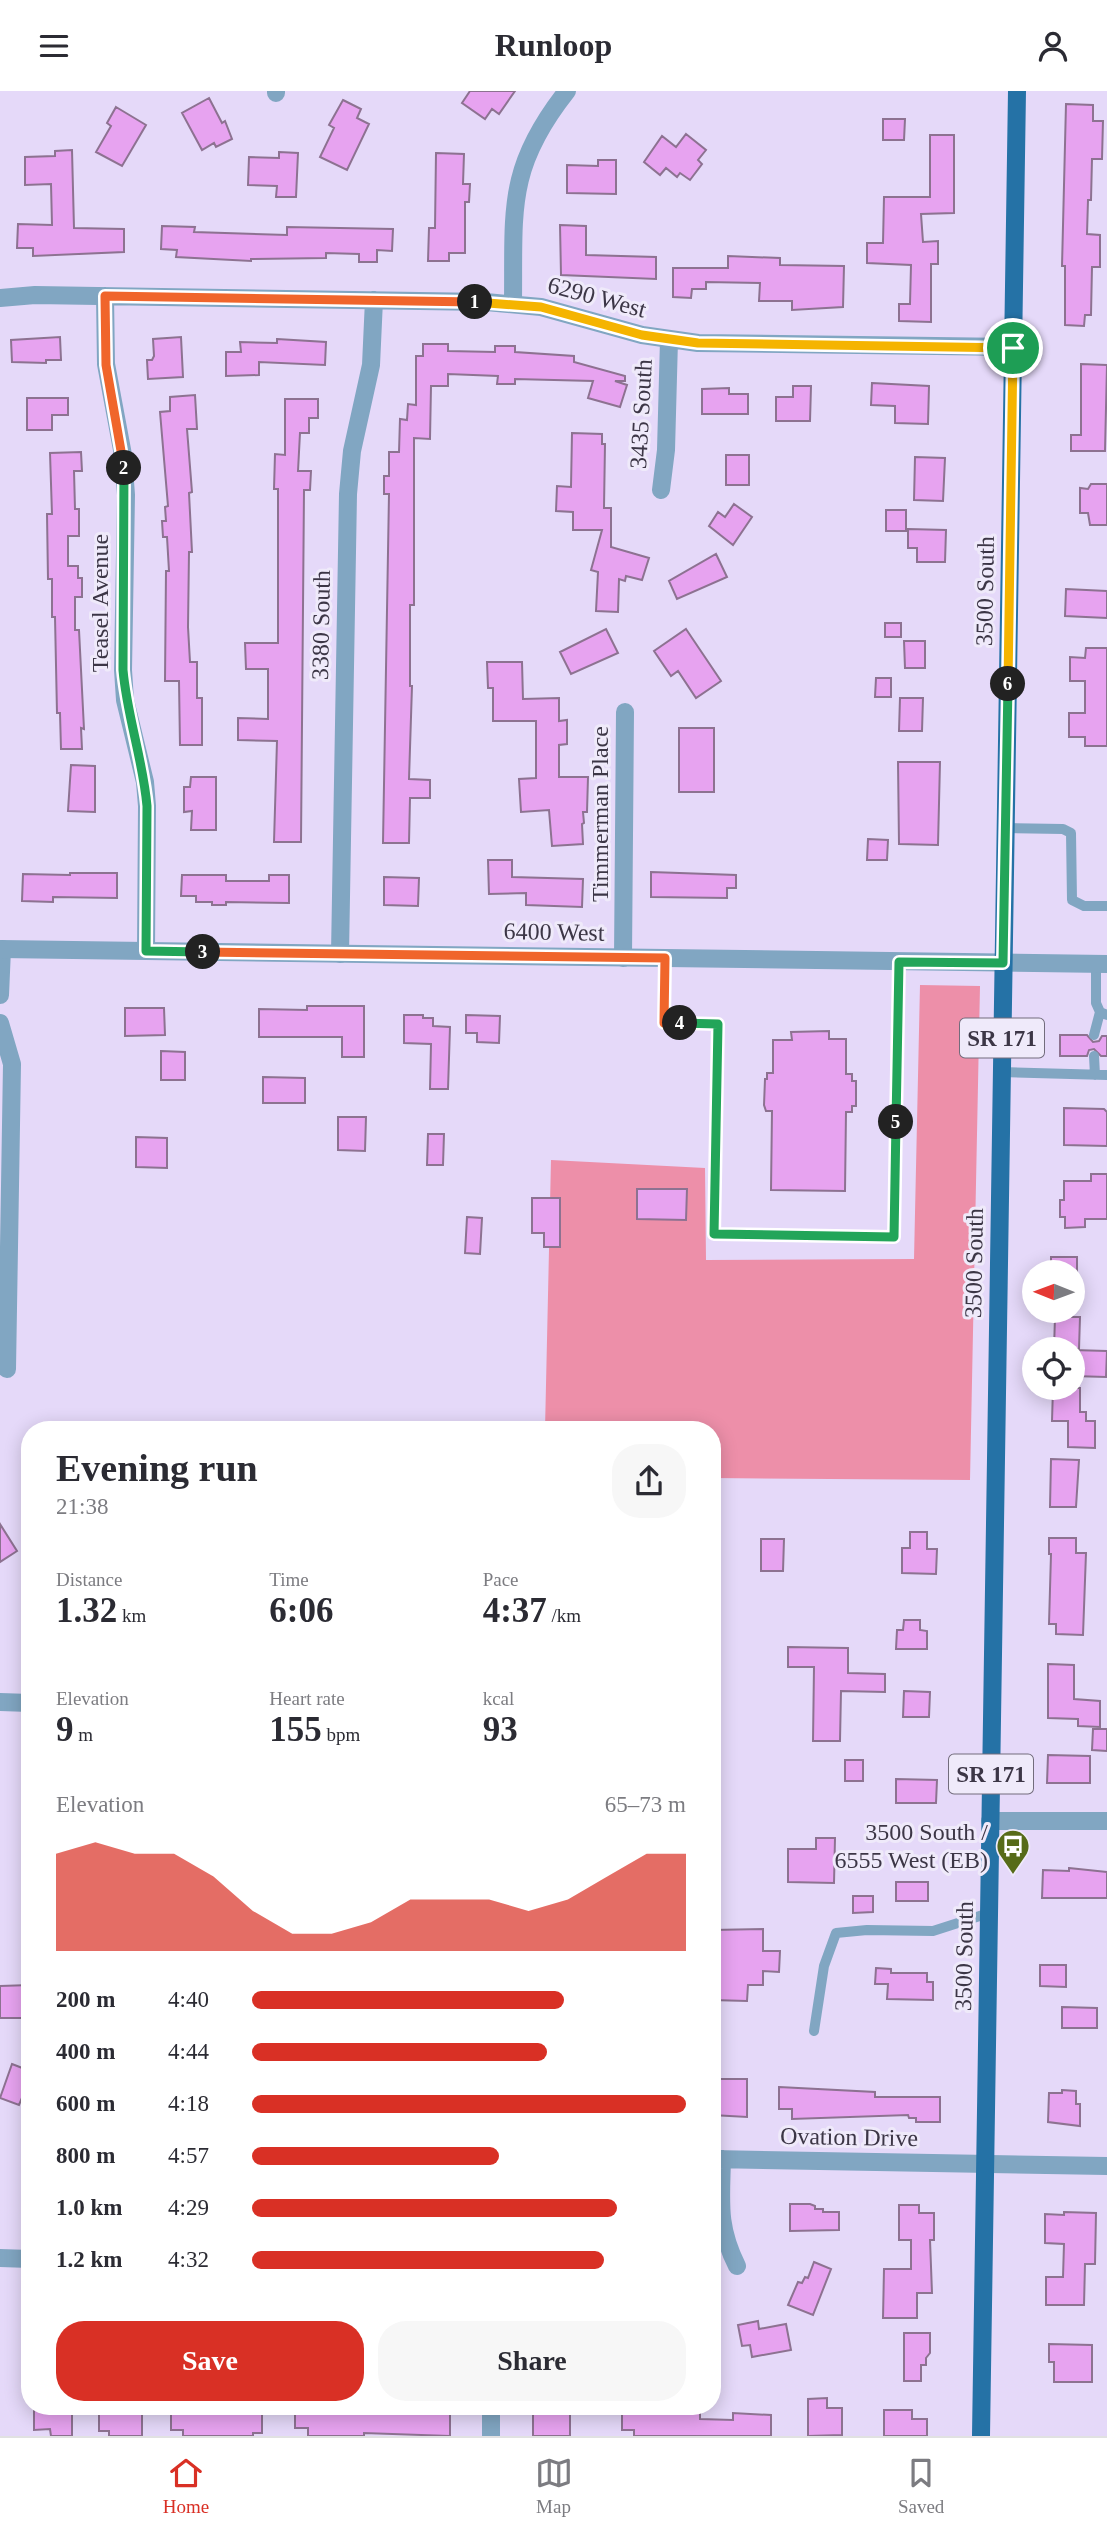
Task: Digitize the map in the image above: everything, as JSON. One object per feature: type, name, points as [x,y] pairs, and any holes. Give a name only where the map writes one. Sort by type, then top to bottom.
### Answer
[{"type":"main road","name":"3500 South","points":[[981,2436],[1017,91]]},
{"type":"street","points":[[513,303],[514,205],[521,168],[543,123],[567,91]]},
{"type":"street","name":"6290 West","points":[[0,298],[35,295],[513,303],[556,310],[620,330],[669,340],[729,344],[1013,348]]},
{"type":"street","name":"Teasel Avenue","points":[[105,296],[106,365],[123,455],[126,495],[124,690],[145,782],[147,806],[146,951]]},
{"type":"street","name":"3380 South","points":[[340,954],[348,494],[352,451],[371,365],[374,300]]},
{"type":"street","name":"3435 South","points":[[661,490],[666,450],[669,340]]},
{"type":"street","name":"Timmerman Place","points":[[624,958],[625,712]]},
{"type":"street","points":[[0,995],[1,949]]},
{"type":"street","name":"6400 West","points":[[1,949],[1101,964]]},
{"type":"street","points":[[0,1023],[12,1064],[7,1369]]},
{"type":"street","points":[[0,1702],[21,1703]]},
{"type":"street","points":[[990,1821],[1107,1821]]},
{"type":"street","name":"Ovation Drive","points":[[721,2159],[1107,2166]]},
{"type":"street","points":[[721,2221],[726,2244],[737,2266]]},
{"type":"street","points":[[0,2258],[21,2259]]},
{"type":"street","points":[[491,2415],[491,2436]]},
{"type":"lane","points":[[1005,828],[1063,829],[1071,834],[1072,900],[1084,907],[1107,907]]},
{"type":"lane","points":[[665,958],[664,1023],[718,1024],[714,1234],[880,1237],[894,1237],[899,962]]},
{"type":"lane","points":[[1094,1035],[1104,1013],[1096,1003],[1101,964]]},
{"type":"lane","points":[[1094,1056],[1095,1075]]},
{"type":"lane","points":[[1002,1072],[1107,1075]]},
{"type":"lane","points":[[814,2031],[824,1966],[836,1933],[867,1930],[933,1931],[989,1913]]},
{"type":"shaded area","points":[[920,985],[980,986],[970,1480],[721,1478],[721,1421],[545,1421],[551,1160],[705,1168],[706,1260],[914,1259]]},
{"type":"building","points":[[470,91],[515,91],[499,114],[492,109],[485,119],[462,103]]},
{"type":"building","points":[[209,98],[222,123],[225,121],[232,139],[216,147],[214,143],[202,150],[182,113]]},
{"type":"building","points":[[343,100],[361,109],[357,118],[369,124],[347,170],[320,157],[334,128],[329,125]]},
{"type":"building","points":[[1066,104],[1093,105],[1093,121],[1103,121],[1102,159],[1092,159],[1087,234],[1100,235],[1100,267],[1092,267],[1091,315],[1085,315],[1084,326],[1065,325],[1065,266],[1062,266]]},
{"type":"building","points":[[116,107],[146,125],[122,166],[96,152],[111,126],[107,123]]},
{"type":"building","points":[[883,119],[905,119],[904,140],[883,140]]},
{"type":"building","points":[[686,134],[706,150],[698,160],[702,164],[690,180],[680,173],[677,177],[666,168],[660,175],[644,162],[662,136],[676,147]]},
{"type":"building","points":[[930,135],[954,135],[954,213],[921,214],[923,242],[938,241],[938,264],[931,264],[931,322],[899,321],[899,304],[910,304],[911,265],[867,263],[867,243],[883,243],[884,197],[930,197]]},
{"type":"building","points":[[72,150],[74,228],[124,229],[124,252],[33,256],[33,248],[17,248],[18,224],[52,225],[51,184],[25,185],[25,157],[55,156],[55,151]]},
{"type":"building","points":[[279,152],[298,153],[296,197],[276,197],[277,186],[248,185],[249,157],[279,158]]},
{"type":"building","points":[[436,153],[464,154],[463,184],[470,184],[469,202],[465,202],[465,253],[449,253],[449,261],[428,261],[429,228],[435,228]]},
{"type":"building","points":[[598,160],[616,160],[616,194],[567,193],[567,165],[598,166]]},
{"type":"building","points":[[560,225],[586,226],[586,255],[656,257],[656,279],[561,275]]},
{"type":"building","points":[[162,226],[195,227],[194,232],[287,235],[287,227],[393,229],[392,251],[377,250],[377,262],[359,262],[359,254],[326,253],[326,258],[251,261],[176,257],[177,250],[161,249]]},
{"type":"building","points":[[728,256],[780,258],[780,265],[844,266],[843,307],[792,310],[792,301],[759,301],[760,283],[706,282],[706,289],[692,289],[691,298],[673,297],[673,268],[728,268]]},
{"type":"building","points":[[60,337],[61,360],[46,360],[46,363],[12,362],[11,340]]},
{"type":"building","points":[[181,337],[183,377],[148,379],[147,360],[152,360],[154,356],[153,339]]},
{"type":"building","points":[[277,339],[326,342],[325,365],[259,362],[259,375],[226,376],[226,352],[241,352],[240,342],[277,343]]},
{"type":"building","points":[[423,344],[448,344],[448,351],[495,352],[495,346],[515,346],[515,352],[574,356],[574,362],[625,376],[625,381],[615,381],[627,385],[620,407],[588,398],[593,381],[515,379],[515,384],[497,384],[498,376],[448,374],[448,386],[431,386],[430,439],[414,438],[414,605],[410,605],[412,686],[409,779],[430,780],[430,798],[410,798],[409,843],[383,843],[389,494],[384,494],[384,476],[389,476],[389,452],[399,452],[400,419],[407,420],[408,404],[416,405],[416,356],[423,356]]},
{"type":"building","points":[[1081,364],[1107,365],[1105,451],[1071,451],[1071,435],[1081,435]]},
{"type":"building","points":[[872,383],[929,386],[928,424],[895,423],[895,406],[871,405]]},
{"type":"building","points":[[793,386],[811,386],[810,421],[776,421],[776,397],[793,397]]},
{"type":"building","points":[[729,388],[729,394],[748,394],[748,414],[702,414],[702,389]]},
{"type":"building","points":[[195,395],[197,429],[187,429],[192,492],[189,493],[192,552],[189,552],[188,627],[190,662],[197,662],[197,698],[202,698],[202,745],[180,745],[179,681],[165,681],[166,571],[169,571],[167,537],[163,537],[162,521],[166,521],[165,507],[168,506],[160,412],[170,411],[170,397]]},
{"type":"building","points":[[27,398],[68,398],[68,415],[52,415],[52,430],[27,430]]},
{"type":"building","points":[[285,399],[318,399],[318,418],[309,418],[309,433],[300,433],[298,471],[311,471],[310,490],[304,490],[301,842],[274,842],[277,741],[238,740],[238,718],[268,719],[268,669],[246,669],[245,643],[278,643],[278,489],[274,489],[275,454],[285,455]]},
{"type":"building","points":[[572,433],[602,434],[602,444],[605,444],[604,508],[611,508],[611,547],[649,558],[642,580],[626,576],[625,581],[619,579],[618,612],[596,611],[598,572],[591,570],[602,530],[573,530],[573,512],[556,511],[557,486],[571,487]]},
{"type":"building","points":[[81,452],[82,471],[74,471],[79,536],[68,536],[68,566],[78,566],[78,578],[82,578],[82,597],[75,597],[75,630],[79,630],[84,729],[81,728],[82,749],[61,749],[60,713],[57,713],[55,617],[52,617],[52,579],[48,579],[47,514],[52,514],[50,453]]},
{"type":"building","points":[[726,455],[749,455],[749,485],[726,485]]},
{"type":"building","points":[[915,457],[945,458],[943,501],[914,500]]},
{"type":"building","points":[[1091,484],[1107,484],[1107,525],[1090,525],[1088,513],[1080,513],[1080,488],[1088,489]]},
{"type":"building","points":[[734,504],[752,517],[733,545],[709,526],[718,512],[725,517]]},
{"type":"building","points":[[886,510],[906,510],[906,531],[886,531]]},
{"type":"building","points":[[908,529],[946,530],[945,562],[917,562],[917,548],[908,548]]},
{"type":"building","points":[[716,554],[727,577],[677,599],[669,581]]},
{"type":"building","points":[[1066,589],[1107,591],[1107,618],[1065,616]]},
{"type":"building","points":[[885,623],[901,623],[901,637],[885,637]]},
{"type":"building","points":[[606,629],[618,653],[571,674],[560,652]]},
{"type":"building","points":[[686,629],[721,681],[696,698],[678,671],[671,676],[654,651]]},
{"type":"building","points":[[904,641],[925,641],[925,668],[905,668]]},
{"type":"building","points":[[1086,648],[1107,648],[1107,746],[1085,746],[1085,737],[1069,737],[1069,713],[1085,713],[1085,681],[1070,681],[1070,657],[1085,658]]},
{"type":"building","points":[[487,662],[522,662],[523,699],[559,698],[559,721],[567,720],[567,744],[559,745],[559,777],[588,777],[587,812],[583,812],[582,824],[583,844],[552,846],[549,810],[521,812],[519,779],[536,778],[536,721],[493,721],[493,688],[488,688]]},
{"type":"building","points":[[876,678],[891,678],[891,697],[875,697]]},
{"type":"building","points":[[900,698],[923,698],[922,731],[899,731]]},
{"type":"building","points":[[679,728],[714,728],[714,792],[679,792]]},
{"type":"building","points":[[898,762],[940,762],[938,845],[899,844]]},
{"type":"building","points":[[71,765],[95,766],[95,812],[68,811]]},
{"type":"building","points":[[191,777],[216,777],[216,830],[191,830],[192,811],[184,812],[184,787],[190,787]]},
{"type":"building","points":[[868,839],[888,840],[887,860],[867,860]]},
{"type":"building","points":[[488,860],[512,860],[512,877],[583,879],[582,907],[526,905],[526,893],[489,894]]},
{"type":"building","points":[[651,872],[736,875],[736,888],[727,888],[727,898],[651,897]]},
{"type":"building","points":[[117,873],[117,898],[53,897],[53,902],[22,901],[23,874]]},
{"type":"building","points":[[182,875],[226,875],[226,881],[269,881],[269,875],[289,875],[289,903],[226,902],[226,905],[212,905],[212,902],[196,902],[196,896],[181,896]]},
{"type":"building","points":[[384,877],[419,878],[418,906],[384,905]]},
{"type":"building","points":[[307,1006],[364,1006],[364,1057],[342,1057],[342,1037],[259,1037],[259,1009],[307,1010]]},
{"type":"building","points":[[125,1008],[164,1008],[165,1035],[125,1036]]},
{"type":"building","points":[[404,1015],[423,1015],[423,1018],[433,1018],[433,1026],[450,1027],[448,1089],[430,1089],[431,1044],[404,1043]]},
{"type":"building","points":[[466,1015],[500,1016],[499,1043],[477,1042],[477,1033],[466,1033]]},
{"type":"building","points":[[829,1031],[829,1039],[846,1039],[846,1074],[852,1074],[852,1081],[856,1081],[856,1106],[852,1106],[852,1112],[846,1112],[845,1191],[771,1190],[772,1111],[766,1111],[764,1105],[765,1079],[767,1073],[773,1073],[773,1040],[792,1040],[791,1032]]},
{"type":"building","points":[[1060,1035],[1087,1035],[1093,1042],[1107,1036],[1107,1056],[1101,1056],[1094,1049],[1089,1050],[1087,1056],[1060,1056]]},
{"type":"building","points":[[161,1051],[185,1052],[185,1080],[161,1080]]},
{"type":"building","points":[[263,1077],[305,1078],[305,1103],[263,1103]]},
{"type":"building","points":[[1064,1108],[1104,1109],[1107,1112],[1107,1146],[1064,1145]]},
{"type":"building","points":[[338,1117],[366,1117],[365,1151],[338,1150]]},
{"type":"building","points":[[428,1134],[444,1134],[443,1165],[427,1165]]},
{"type":"building","points":[[136,1137],[167,1138],[167,1168],[136,1167]]},
{"type":"building","points":[[1091,1174],[1107,1174],[1107,1219],[1085,1219],[1085,1227],[1065,1228],[1065,1217],[1060,1217],[1064,1181],[1091,1181]]},
{"type":"building","points":[[637,1189],[687,1189],[686,1220],[637,1219]]},
{"type":"building","points":[[532,1198],[560,1198],[560,1247],[544,1247],[544,1233],[532,1233]]},
{"type":"building","points":[[467,1217],[482,1218],[480,1254],[465,1253]]},
{"type":"building","points":[[1051,1257],[1077,1257],[1077,1260],[1051,1260]]},
{"type":"building","points":[[1055,1323],[1080,1323],[1079,1337],[1054,1337]]},
{"type":"building","points":[[1085,1350],[1107,1351],[1106,1377],[1085,1376]]},
{"type":"building","points":[[1053,1400],[1080,1400],[1080,1412],[1086,1412],[1086,1421],[1095,1421],[1095,1448],[1068,1447],[1068,1421],[1052,1421]]},
{"type":"building","points":[[1051,1459],[1079,1460],[1076,1507],[1050,1507]]},
{"type":"building","points":[[0,1524],[17,1551],[0,1562]]},
{"type":"building","points":[[910,1532],[927,1532],[927,1549],[937,1549],[936,1574],[902,1573],[902,1548],[910,1548]]},
{"type":"building","points":[[1049,1538],[1076,1538],[1076,1553],[1086,1553],[1083,1635],[1056,1634],[1056,1624],[1049,1624]]},
{"type":"building","points":[[761,1539],[784,1539],[783,1571],[761,1571]]},
{"type":"building","points":[[904,1620],[920,1620],[920,1630],[927,1631],[927,1649],[896,1649],[897,1630],[903,1630]]},
{"type":"building","points":[[788,1647],[848,1648],[848,1673],[885,1674],[885,1692],[841,1691],[840,1741],[813,1741],[814,1667],[788,1667]]},
{"type":"building","points":[[1048,1664],[1074,1665],[1074,1699],[1100,1701],[1100,1727],[1078,1726],[1078,1719],[1048,1718]]},
{"type":"building","points":[[904,1691],[930,1692],[929,1717],[903,1717]]},
{"type":"building","points":[[1093,1729],[1107,1729],[1107,1751],[1092,1750]]},
{"type":"building","points":[[1048,1755],[1090,1756],[1090,1783],[1047,1783]]},
{"type":"building","points":[[845,1760],[863,1760],[863,1781],[845,1781]]},
{"type":"building","points":[[896,1779],[937,1780],[936,1803],[896,1803]]},
{"type":"building","points":[[816,1838],[835,1838],[834,1883],[788,1882],[788,1849],[816,1849]]},
{"type":"building","points":[[1069,1868],[1107,1872],[1107,1898],[1042,1898],[1043,1870],[1069,1871]]},
{"type":"building","points":[[896,1882],[928,1882],[928,1901],[896,1901]]},
{"type":"building","points":[[853,1896],[873,1896],[873,1912],[853,1913]]},
{"type":"building","points":[[763,1929],[763,1951],[780,1951],[779,1972],[763,1971],[763,1985],[748,1985],[747,2001],[721,2000],[721,1930]]},
{"type":"building","points":[[1040,1965],[1066,1965],[1066,1987],[1040,1986]]},
{"type":"building","points":[[876,1968],[891,1969],[891,1973],[927,1973],[927,1982],[933,1982],[933,2000],[887,1999],[888,1984],[875,1984]]},
{"type":"building","points":[[21,1985],[21,2018],[0,2018],[0,1986]]},
{"type":"building","points":[[1062,2007],[1097,2008],[1097,2028],[1062,2028]]},
{"type":"building","points":[[12,2064],[21,2068],[19,2105],[0,2098]]},
{"type":"building","points":[[721,2079],[747,2079],[747,2117],[721,2116]]},
{"type":"building","points":[[779,2087],[875,2092],[875,2097],[940,2097],[940,2122],[916,2122],[916,2118],[909,2118],[908,2115],[792,2119],[792,2109],[779,2109]]},
{"type":"building","points":[[1062,2090],[1076,2091],[1076,2104],[1080,2104],[1080,2126],[1048,2122],[1049,2093],[1062,2093]]},
{"type":"building","points":[[790,2204],[810,2204],[815,2206],[815,2209],[823,2209],[823,2212],[839,2212],[839,2230],[790,2231]]},
{"type":"building","points":[[899,2205],[919,2205],[919,2213],[934,2213],[934,2240],[930,2240],[932,2293],[917,2293],[917,2318],[883,2318],[884,2269],[911,2269],[911,2240],[899,2240]]},
{"type":"building","points":[[1064,2212],[1096,2213],[1095,2264],[1085,2264],[1084,2305],[1046,2305],[1046,2277],[1063,2277],[1064,2244],[1045,2243],[1045,2214],[1064,2215]]},
{"type":"building","points":[[814,2262],[831,2269],[813,2315],[788,2305],[798,2282],[802,2283],[805,2277],[808,2278]]},
{"type":"building","points":[[758,2321],[759,2329],[786,2324],[791,2350],[752,2357],[750,2345],[742,2346],[738,2325]]},
{"type":"building","points":[[904,2333],[930,2333],[930,2353],[926,2358],[926,2365],[921,2365],[921,2381],[904,2381]]},
{"type":"building","points":[[1049,2344],[1092,2345],[1092,2382],[1054,2382],[1054,2362],[1049,2362]]},
{"type":"building","points":[[827,2398],[827,2408],[842,2408],[842,2435],[808,2436],[808,2399]]},
{"type":"building","points":[[884,2410],[912,2410],[912,2419],[927,2419],[927,2436],[884,2436]]},
{"type":"building","points":[[733,2413],[771,2415],[771,2436],[634,2436],[634,2430],[622,2430],[622,2415],[700,2415],[700,2419],[733,2420]]},
{"type":"building","points":[[34,2415],[72,2415],[72,2436],[51,2436],[50,2429],[34,2430]]},
{"type":"building","points":[[99,2415],[142,2415],[142,2436],[109,2436],[109,2431],[99,2431]]},
{"type":"building","points":[[171,2415],[262,2415],[262,2433],[253,2433],[253,2436],[183,2436],[183,2430],[171,2430]]},
{"type":"building","points":[[295,2415],[450,2415],[450,2436],[364,2433],[364,2436],[308,2436],[308,2428],[295,2428]]},
{"type":"building","points":[[533,2415],[570,2415],[570,2436],[533,2436]]},
{"type":"place","name":"3500 South / 6555 West (EB)","points":[[1013,1876]]},
{"type":"route","points":[[105,296],[513,303],[556,310],[642,335],[698,343],[1013,348],[1003,963],[899,962],[894,1237],[714,1234],[718,1024],[664,1023],[665,958],[146,951],[147,806],[145,782],[125,700],[123,670],[126,495],[123,455],[106,365],[105,296]]}]
